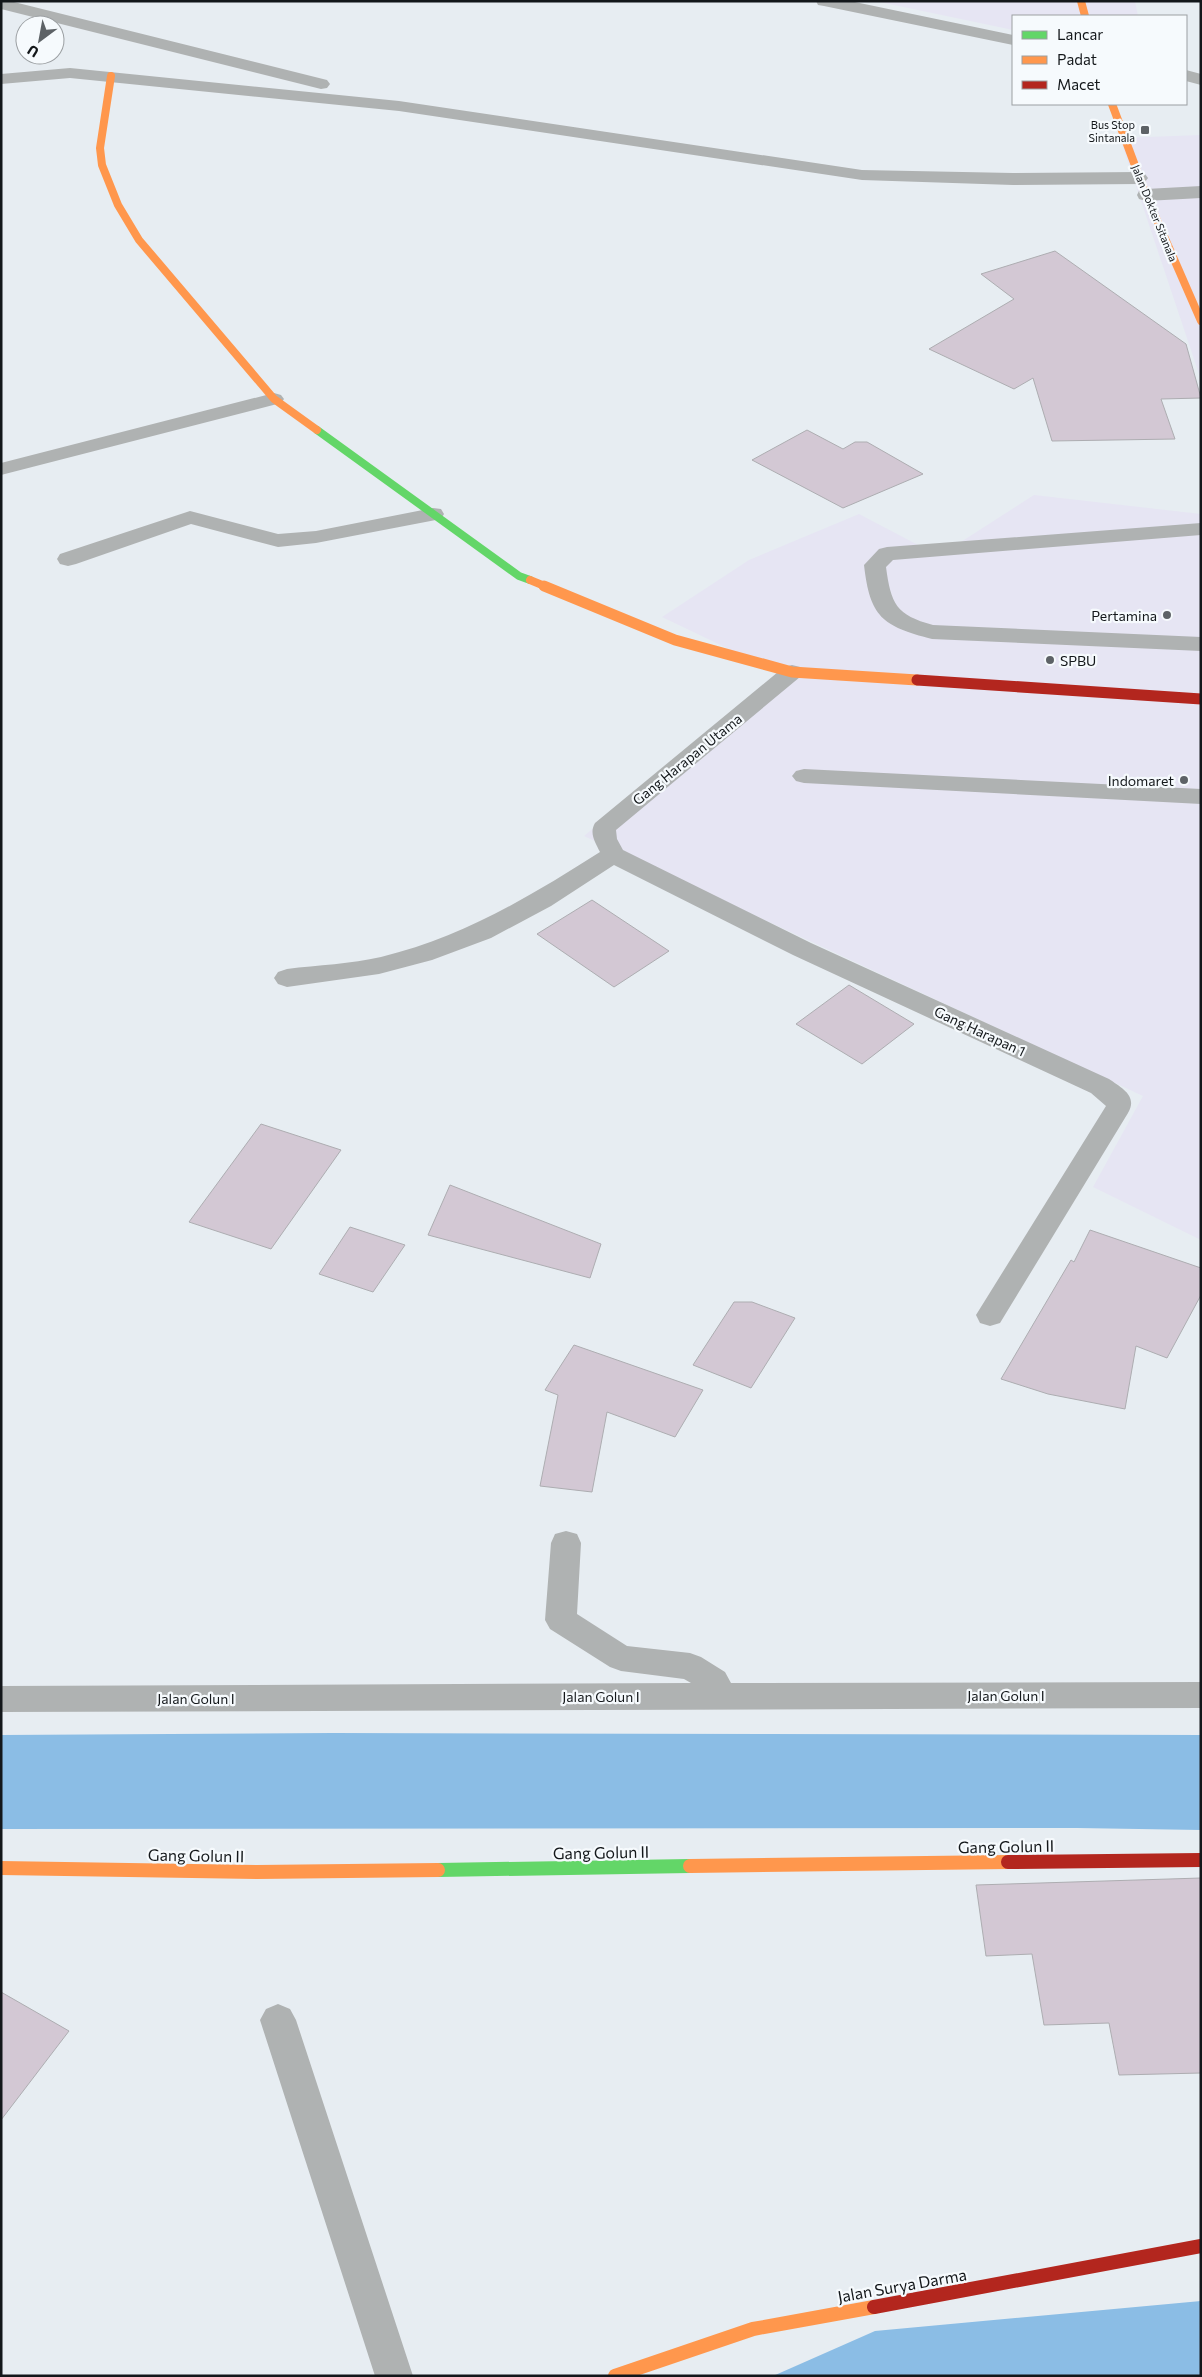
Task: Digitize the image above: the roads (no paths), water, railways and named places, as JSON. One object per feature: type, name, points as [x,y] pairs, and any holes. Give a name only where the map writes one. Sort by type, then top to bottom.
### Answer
[{"type":"street","points":[[824,1],[1012,40]]},
{"type":"street","points":[[1081,1],[1085,15]]},
{"type":"street","points":[[1,4],[283,74],[399,106]]},
{"type":"street","points":[[1,78],[70,73],[399,106],[862,175],[1013,179],[1142,186],[1201,192]]},
{"type":"street","points":[[1187,74],[1201,80]]},
{"type":"street","points":[[111,76],[100,148],[102,165],[118,205],[139,240],[274,399],[519,576],[675,640],[792,672],[1201,699]]},
{"type":"street","name":"Jalan Dokter Sitanala","points":[[1112,105],[1142,186],[1201,321]]},
{"type":"street","points":[[1,469],[274,399]]},
{"type":"street","points":[[68,559],[190,517],[278,541],[316,537],[433,514]]},
{"type":"street","points":[[1201,529],[887,554],[875,565],[878,590],[889,614],[907,626],[932,632],[1201,644]]},
{"type":"street","name":"Gang Harapan Utama","points":[[613,855],[605,839],[604,828],[792,672]]},
{"type":"street","points":[[804,776],[1201,796]]},
{"type":"street","points":[[287,978],[379,966],[423,954],[482,932],[542,900],[613,855]]},
{"type":"street","name":"Gang Harapan 1","points":[[613,855],[802,949],[1100,1086],[1119,1100],[1119,1106],[990,1315]]},
{"type":"street","points":[[566,1543],[560,1620],[621,1658],[690,1666],[714,1681],[718,1696]]},
{"type":"street","name":"Jalan Golun I","points":[[1,1698],[1201,1695]]},
{"type":"street","name":"Gang Golun II","points":[[1,1868],[257,1872],[1201,1860]]},
{"type":"street","points":[[278,2020],[394,2376]]},
{"type":"street","name":"Jalan Surya Darma","points":[[615,2376],[753,2329],[1201,2246]]},
{"type":"water","points":[[333,1733],[1201,1735],[1201,1830],[1077,1828],[1,1829],[1,1735]]},
{"type":"water","points":[[1201,2301],[1201,2376],[773,2376],[875,2331]]},
{"type":"place","name":"Bus Stop Sintanala","points":[[1145,130]]},
{"type":"place","name":"Pertamina","points":[[1167,615]]},
{"type":"place","name":"SPBU","points":[[1050,660]]},
{"type":"place","name":"Indomaret","points":[[1184,780]]}]
